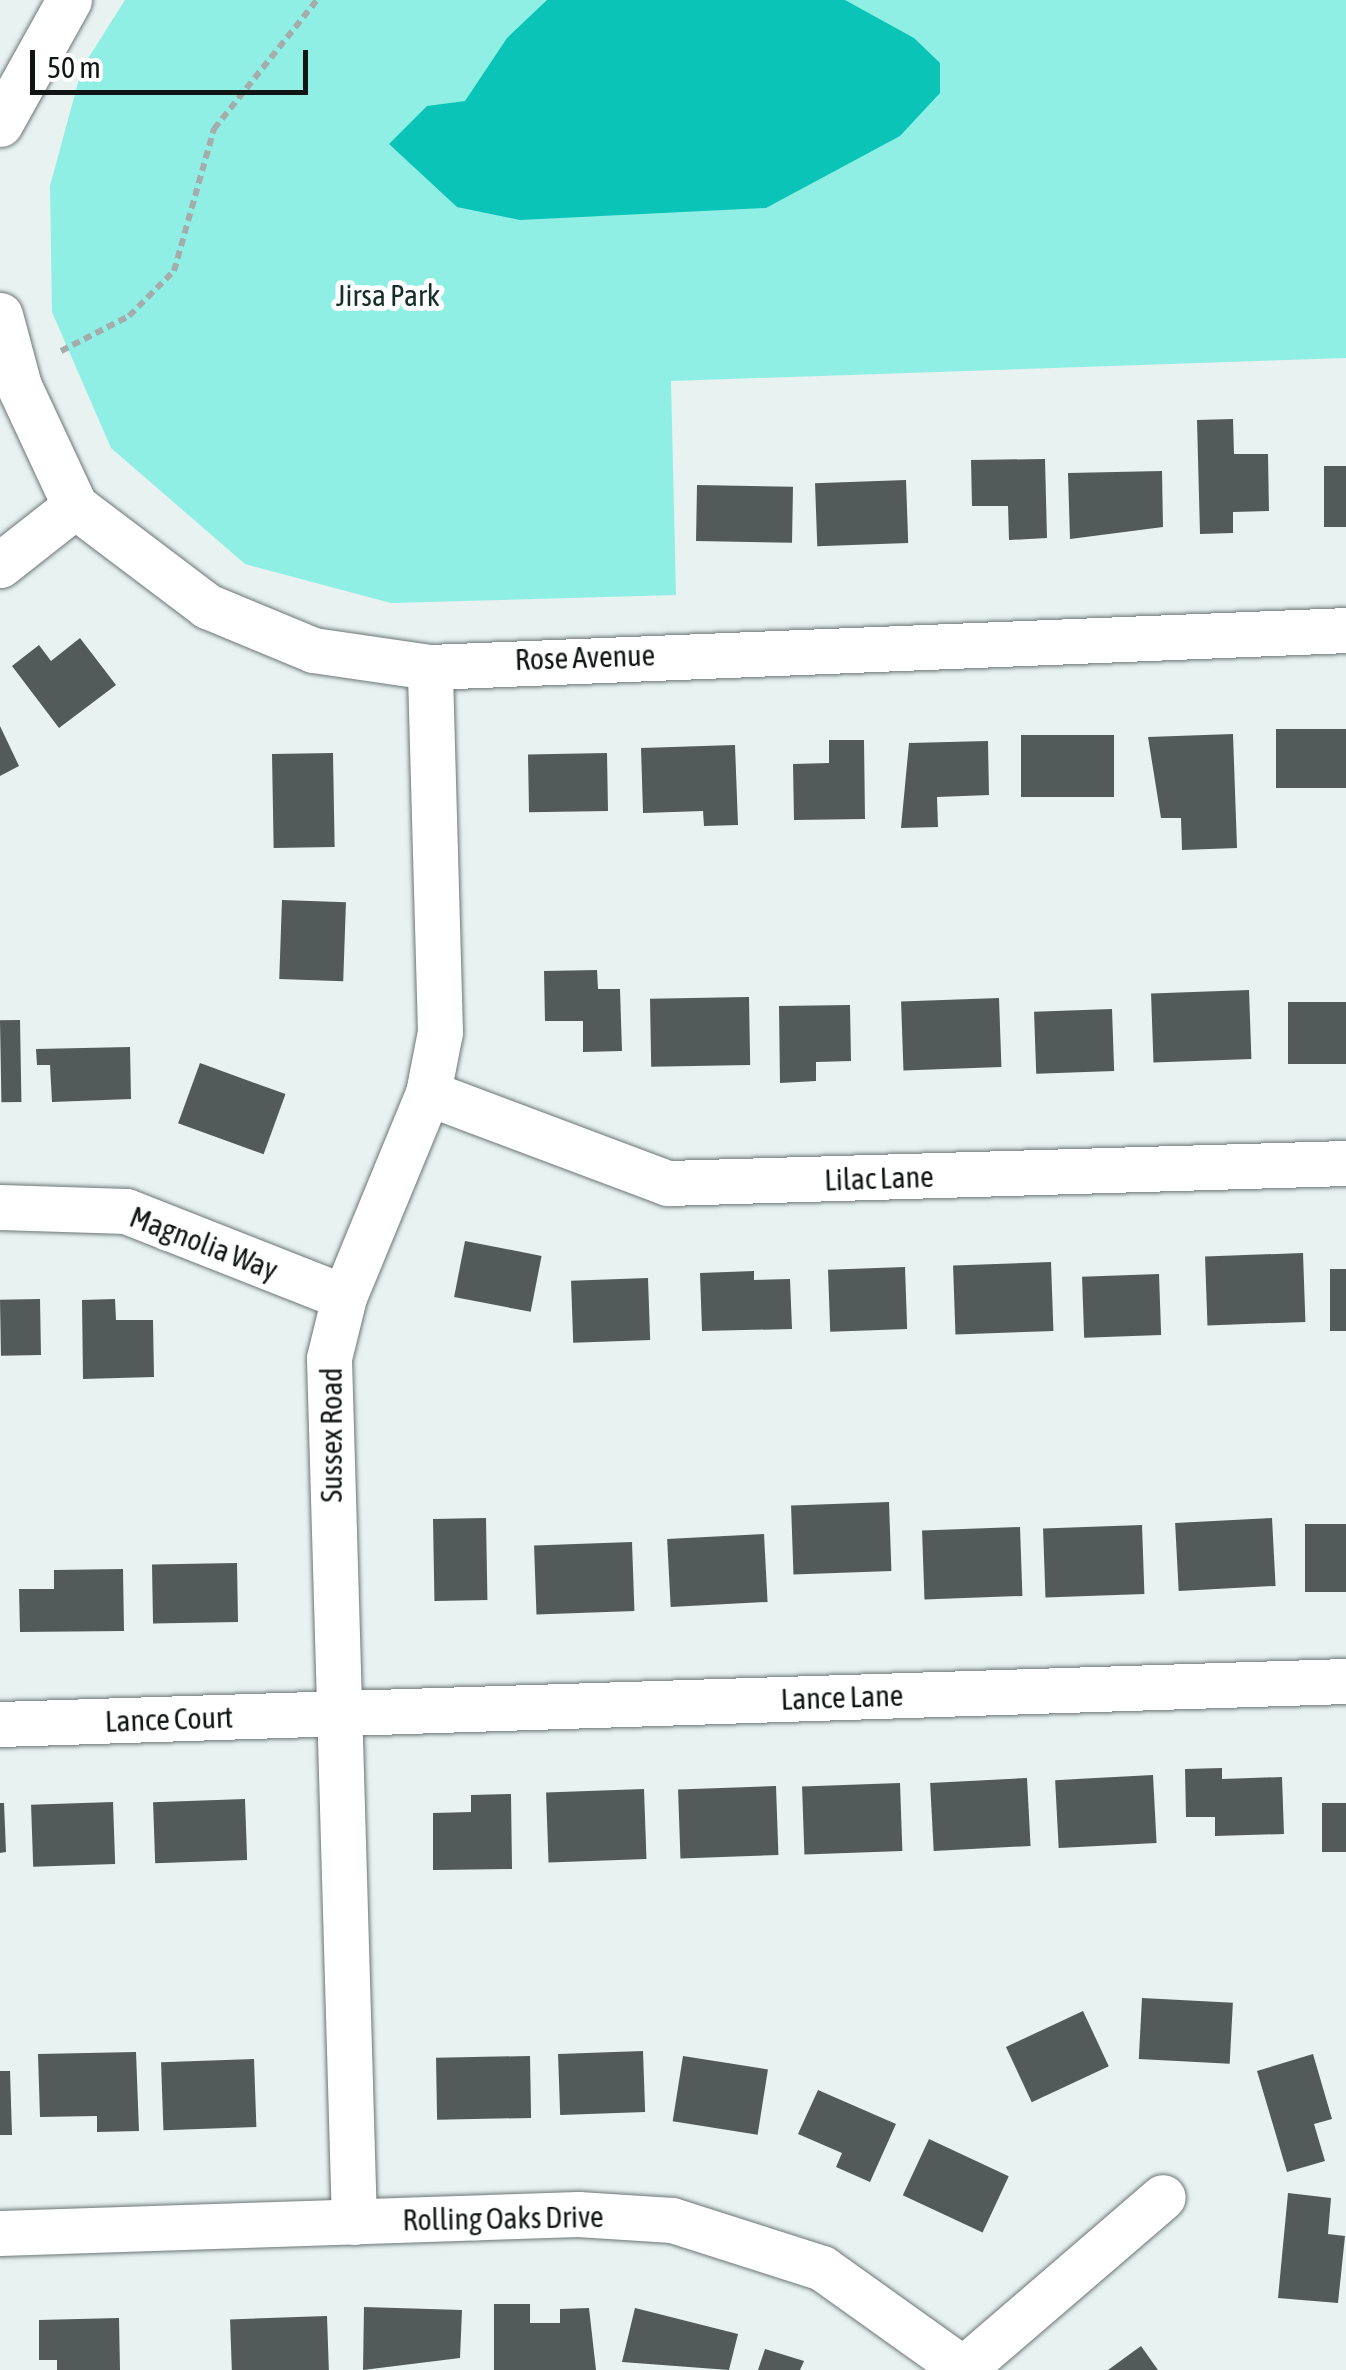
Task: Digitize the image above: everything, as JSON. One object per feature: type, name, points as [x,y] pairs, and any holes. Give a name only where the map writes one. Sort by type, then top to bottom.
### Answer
[{"type":"street","points":[[0,124],[69,0]]},
{"type":"street","name":"Rose Avenue","points":[[0,315],[19,386],[75,506],[192,596],[264,634],[430,668],[1346,630]]},
{"type":"street","points":[[0,564],[75,506]]},
{"type":"street","name":"Sussex Road","points":[[354,2222],[328,1390],[344,1297],[428,1093],[442,1010],[430,668]]},
{"type":"street","name":"Lilac Lane","points":[[428,1093],[668,1183],[1346,1164]]},
{"type":"street","name":"Magnolia Way","points":[[0,1207],[126,1211],[344,1297]]},
{"type":"street","name":"Lance Lane","points":[[338,1714],[1346,1680]]},
{"type":"street","name":"Lance Court","points":[[0,1724],[338,1714]]},
{"type":"street","points":[[965,2369],[1162,2196]]},
{"type":"street","name":"Rolling Oaks Drive","points":[[0,2233],[620,2215],[710,2228],[822,2268],[965,2369]]},
{"type":"path","points":[[61,350],[129,316],[174,272],[214,129],[317,0]]},
{"type":"green space","name":"Jirsa Park","points":[[125,0],[1346,0],[1346,358],[671,381],[676,595],[391,603],[245,564],[111,448],[52,312],[50,186],[82,68]]},
{"type":"shaded area","points":[[547,0],[845,0],[914,38],[940,63],[940,93],[900,136],[766,208],[520,220],[457,207],[389,144],[427,106],[465,101],[507,38]]},
{"type":"building","points":[[1233,419],[1234,454],[1268,454],[1269,511],[1233,512],[1233,533],[1200,534],[1197,420]]},
{"type":"building","points":[[1045,459],[1047,538],[1009,540],[1008,506],[972,506],[971,460]]},
{"type":"building","points":[[1324,466],[1346,466],[1346,527],[1324,527]]},
{"type":"building","points":[[1162,471],[1163,527],[1070,539],[1068,473]]},
{"type":"building","points":[[906,480],[908,543],[817,546],[815,483]]},
{"type":"building","points":[[697,485],[793,487],[792,543],[696,541]]},
{"type":"building","points":[[80,638],[116,685],[59,728],[12,666],[39,645],[51,661]]},
{"type":"building","points":[[0,726],[19,766],[0,776]]},
{"type":"building","points":[[1276,729],[1346,729],[1346,788],[1276,788]]},
{"type":"building","points":[[1233,734],[1237,848],[1182,850],[1181,818],[1161,818],[1148,737]]},
{"type":"building","points":[[1021,735],[1114,735],[1114,797],[1021,797]]},
{"type":"building","points":[[829,740],[864,740],[865,819],[794,820],[793,764],[829,763]]},
{"type":"building","points":[[988,741],[989,795],[937,797],[938,827],[901,828],[909,743]]},
{"type":"building","points":[[735,745],[738,825],[704,826],[703,811],[643,813],[641,748]]},
{"type":"building","points":[[333,753],[335,847],[274,848],[272,754]]},
{"type":"building","points":[[607,753],[608,811],[529,812],[528,754]]},
{"type":"building","points":[[282,900],[346,902],[343,981],[279,979]]},
{"type":"building","points":[[597,970],[598,989],[620,989],[622,1051],[583,1052],[583,1021],[545,1021],[544,971]]},
{"type":"building","points":[[1249,990],[1251,1059],[1153,1062],[1151,993]]},
{"type":"building","points":[[749,997],[750,1065],[651,1067],[650,999]]},
{"type":"building","points":[[999,998],[1001,1067],[903,1070],[901,1001]]},
{"type":"building","points":[[1288,1002],[1346,1002],[1346,1064],[1288,1064]]},
{"type":"building","points":[[850,1005],[851,1061],[816,1062],[816,1081],[780,1083],[779,1006]]},
{"type":"building","points":[[1112,1009],[1114,1071],[1036,1074],[1034,1012]]},
{"type":"building","points":[[0,1020],[20,1020],[21,1102],[1,1102]]},
{"type":"building","points":[[130,1047],[131,1099],[52,1102],[50,1065],[37,1065],[36,1049]]},
{"type":"building","points":[[200,1063],[286,1094],[264,1154],[178,1123]]},
{"type":"building","points":[[465,1241],[542,1256],[531,1312],[454,1297]]},
{"type":"building","points":[[1303,1253],[1305,1322],[1207,1325],[1205,1256]]},
{"type":"building","points":[[1051,1262],[1053,1331],[955,1334],[953,1265]]},
{"type":"building","points":[[905,1267],[907,1329],[830,1332],[828,1270]]},
{"type":"building","points":[[1330,1269],[1346,1269],[1346,1331],[1330,1331]]},
{"type":"building","points":[[754,1271],[754,1280],[790,1279],[792,1329],[702,1331],[700,1273]]},
{"type":"building","points":[[1159,1274],[1161,1335],[1084,1338],[1082,1277]]},
{"type":"building","points":[[648,1278],[650,1340],[573,1343],[571,1281]]},
{"type":"building","points":[[40,1299],[41,1355],[1,1356],[0,1300]]},
{"type":"building","points":[[115,1299],[116,1320],[153,1320],[154,1377],[83,1379],[82,1300]]},
{"type":"building","points":[[889,1502],[891,1571],[793,1574],[791,1505]]},
{"type":"building","points":[[486,1518],[487,1600],[434,1601],[433,1519]]},
{"type":"building","points":[[1272,1518],[1276,1586],[1179,1591],[1175,1523]]},
{"type":"building","points":[[1305,1524],[1346,1524],[1346,1592],[1305,1592]]},
{"type":"building","points":[[1142,1525],[1144,1594],[1045,1597],[1043,1528]]},
{"type":"building","points":[[1020,1527],[1022,1596],[924,1599],[922,1530]]},
{"type":"building","points":[[764,1534],[768,1602],[671,1607],[667,1539]]},
{"type":"building","points":[[632,1542],[634,1611],[536,1614],[534,1545]]},
{"type":"building","points":[[237,1563],[238,1622],[153,1623],[152,1564]]},
{"type":"building","points":[[123,1569],[124,1631],[20,1632],[19,1589],[54,1589],[54,1570]]},
{"type":"building","points":[[1222,1768],[1222,1779],[1282,1777],[1284,1834],[1215,1836],[1215,1817],[1186,1817],[1185,1769]]},
{"type":"building","points":[[1153,1775],[1157,1843],[1059,1848],[1055,1780]]},
{"type":"building","points":[[1027,1778],[1031,1846],[934,1851],[930,1783]]},
{"type":"building","points":[[900,1783],[902,1851],[804,1854],[802,1786]]},
{"type":"building","points":[[776,1786],[778,1855],[680,1858],[678,1789]]},
{"type":"building","points":[[644,1789],[646,1859],[549,1862],[546,1792]]},
{"type":"building","points":[[511,1794],[512,1869],[433,1870],[433,1813],[471,1812],[471,1795]]},
{"type":"building","points":[[245,1799],[247,1860],[155,1863],[153,1802]]},
{"type":"building","points":[[113,1802],[115,1864],[33,1867],[31,1805]]},
{"type":"building","points":[[0,1803],[4,1803],[6,1852],[0,1853]]},
{"type":"building","points":[[1322,1803],[1346,1803],[1346,1852],[1322,1852]]},
{"type":"building","points":[[1142,1998],[1233,2003],[1230,2064],[1139,2059]]},
{"type":"building","points":[[1083,2011],[1109,2066],[1032,2102],[1006,2047]]},
{"type":"building","points":[[643,2051],[645,2112],[560,2115],[558,2054]]},
{"type":"building","points":[[136,2052],[139,2131],[97,2132],[97,2116],[40,2117],[38,2054]]},
{"type":"building","points":[[1313,2054],[1332,2119],[1314,2124],[1325,2161],[1287,2172],[1257,2071]]},
{"type":"building","points":[[530,2056],[531,2118],[437,2120],[436,2058]]},
{"type":"building","points":[[683,2056],[768,2069],[758,2135],[673,2121]]},
{"type":"building","points":[[254,2059],[256,2127],[163,2130],[161,2062]]},
{"type":"building","points":[[0,2071],[10,2071],[12,2135],[0,2135]]},
{"type":"building","points":[[818,2090],[896,2124],[870,2182],[836,2167],[842,2153],[798,2134]]},
{"type":"building","points":[[929,2139],[1009,2176],[983,2232],[903,2195]]},
{"type":"building","points":[[1288,2193],[1331,2198],[1328,2234],[1345,2236],[1338,2303],[1278,2298]]},
{"type":"building","points":[[494,2304],[530,2304],[530,2323],[560,2323],[560,2309],[589,2308],[596,2370],[494,2370]]},
{"type":"building","points":[[364,2307],[462,2310],[460,2358],[363,2370]]},
{"type":"building","points":[[635,2308],[738,2334],[729,2370],[622,2362]]},
{"type":"building","points":[[327,2316],[329,2370],[232,2370],[230,2319]]},
{"type":"building","points":[[119,2318],[120,2370],[57,2370],[57,2360],[39,2360],[39,2320]]},
{"type":"building","points":[[1141,2346],[1158,2370],[1108,2370]]},
{"type":"building","points":[[765,2349],[804,2361],[800,2370],[758,2370]]}]
